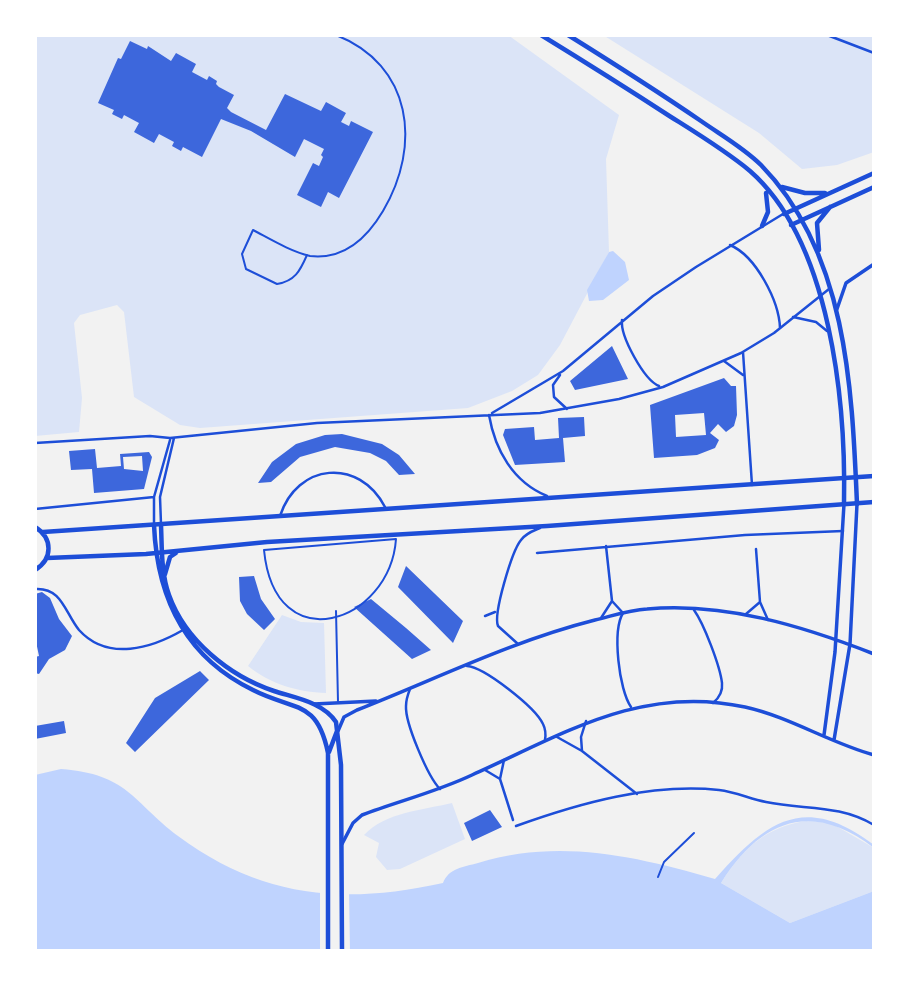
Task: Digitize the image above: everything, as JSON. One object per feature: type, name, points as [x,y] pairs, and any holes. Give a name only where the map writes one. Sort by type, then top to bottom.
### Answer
[{"type":"main road","points":[[541,35],[713,144],[751,173],[784,214],[812,264],[822,292],[830,333],[845,479],[844,504]]},
{"type":"main road","points":[[568,35],[720,134],[759,163],[795,207],[832,287],[849,396],[857,504]]},
{"type":"main road","points":[[784,214],[874,173]]},
{"type":"main road","points":[[781,187],[805,193],[827,193]]},
{"type":"main road","points":[[790,225],[874,187]]},
{"type":"main road","points":[[762,226],[768,212],[765,189]]},
{"type":"main road","points":[[819,254],[816,228],[819,218],[843,200]]},
{"type":"main road","points":[[43,532],[874,476]]},
{"type":"main road","points":[[47,558],[155,553],[267,542],[547,526],[874,502]]},
{"type":"main road","points":[[154,525],[155,553],[166,599],[185,629],[227,672],[253,691],[306,710],[318,721],[328,753],[328,951]]},
{"type":"main road","points":[[161,525],[169,595],[185,629]]},
{"type":"main road","points":[[35,527],[43,532],[49,544],[47,558],[35,570]]},
{"type":"main road","points":[[165,574],[170,557],[180,551]]},
{"type":"main road","points":[[227,672],[311,704],[333,717],[338,731],[342,951]]},
{"type":"main road","points":[[328,753],[338,731]]},
{"type":"street","points":[[307,255],[299,273],[291,280],[277,284],[246,269],[242,254],[253,230],[307,255],[321,257],[341,252],[366,236],[393,194],[404,165],[405,119],[396,89],[387,73],[367,51],[336,35]]},
{"type":"street","points":[[827,35],[874,53]]},
{"type":"street","points":[[489,415],[563,371],[622,320],[730,245],[784,214]]},
{"type":"street","points":[[730,245],[745,253],[751,262],[776,307],[780,328]]},
{"type":"street","points":[[836,311],[846,283],[874,264]]},
{"type":"street","points":[[35,443],[150,436],[172,438],[317,423],[571,409],[663,387],[724,361],[780,328],[822,292],[832,287]]},
{"type":"street","points":[[793,317],[816,322],[830,333]]},
{"type":"street","points":[[622,320],[623,336],[647,377],[653,384],[663,387]]},
{"type":"street","points":[[743,352],[752,486]]},
{"type":"street","points":[[724,361],[743,374]]},
{"type":"street","points":[[563,371],[553,385],[554,397],[561,406],[571,409]]},
{"type":"street","points":[[489,415],[492,431],[508,464],[530,488],[548,497]]},
{"type":"street","points":[[154,525],[154,497],[172,438]]},
{"type":"street","points":[[161,525],[160,497],[172,438]]},
{"type":"street","points":[[280,516],[298,488],[314,477],[333,472],[345,472],[365,481],[386,510]]},
{"type":"street","points":[[35,509],[154,497]]},
{"type":"street","points":[[824,735],[837,639],[844,504]]},
{"type":"street","points":[[834,740],[850,645],[857,504]]},
{"type":"street","points":[[518,644],[498,626],[495,612],[520,540],[527,534],[547,526]]},
{"type":"street","points":[[537,552],[843,531]]},
{"type":"street","points":[[396,539],[395,555],[379,587],[367,599],[336,616],[322,621],[306,620],[290,610],[270,583],[264,550],[396,539]]},
{"type":"street","points":[[606,546],[612,601],[623,613]]},
{"type":"street","points":[[756,549],[760,602],[768,620]]},
{"type":"street","points":[[35,589],[49,590],[59,598],[86,637],[111,647],[141,649],[185,629]]},
{"type":"street","points":[[598,620],[612,601]]},
{"type":"street","points":[[743,615],[760,602]]},
{"type":"street","points":[[338,731],[347,715],[518,644],[623,613],[646,609],[691,608],[743,615],[837,639],[874,653]]},
{"type":"street","points":[[691,608],[706,635],[722,683],[722,692],[712,704]]},
{"type":"street","points":[[336,611],[338,703]]},
{"type":"street","points":[[485,617],[495,612]]},
{"type":"street","points":[[623,613],[617,626],[617,638],[623,692],[631,707]]},
{"type":"street","points":[[463,666],[482,670],[538,716],[546,729],[545,740]]},
{"type":"street","points":[[410,689],[406,706],[408,717],[430,778],[440,789]]},
{"type":"street","points":[[311,704],[383,700]]},
{"type":"street","points":[[342,848],[353,823],[362,815],[440,789],[586,721],[631,707],[712,704],[772,715],[874,755]]},
{"type":"street","points":[[582,751],[581,737],[586,721]]},
{"type":"street","points":[[554,736],[582,751],[637,794]]},
{"type":"street","points":[[504,760],[500,779],[513,820]]},
{"type":"street","points":[[484,770],[500,779]]},
{"type":"street","points":[[516,827],[563,809],[682,788],[718,790],[765,802],[839,810],[874,825]]},
{"type":"path","points":[[658,877],[664,862],[694,833]]},
{"type":"shaded area","points":[[35,35],[508,35],[619,115],[606,159],[609,252],[560,345],[538,375],[512,391],[468,408],[200,428],[180,425],[134,397],[124,312],[117,305],[80,315],[74,323],[82,398],[79,432],[35,436]]},
{"type":"shaded area","points":[[603,35],[874,35],[874,152],[837,165],[802,169],[759,133]]},
{"type":"shaded area","points":[[282,615],[301,622],[324,623],[326,693],[285,686],[248,666]]},
{"type":"shaded area","points":[[452,803],[465,839],[400,869],[387,870],[376,857],[379,843],[364,835],[383,821],[394,817]]},
{"type":"shaded area","points":[[806,821],[831,823],[874,848],[874,891],[790,923],[721,883],[756,842],[779,828]]},
{"type":"water","points":[[613,251],[625,262],[629,280],[603,300],[589,301],[587,290],[609,252]]},
{"type":"water","points":[[61,769],[83,772],[115,783],[178,836],[209,857],[241,873],[304,891],[337,894],[371,894],[443,883],[449,874],[462,867],[538,852],[567,851],[626,857],[715,879],[751,842],[769,829],[806,817],[826,820],[849,829],[874,845],[874,848],[851,833],[829,824],[808,821],[789,824],[770,832],[753,844],[736,861],[721,883],[790,923],[874,891],[874,951],[35,951],[35,775]]},
{"type":"pier","points":[[320,891],[349,891],[350,951],[320,951]]},
{"type":"building","points":[[130,41],[147,49],[148,46],[171,61],[176,53],[196,64],[192,72],[207,80],[209,76],[217,81],[219,87],[234,95],[227,108],[231,112],[266,130],[285,94],[321,111],[326,102],[346,113],[341,122],[349,126],[351,121],[373,132],[339,198],[328,192],[321,207],[297,195],[313,163],[319,166],[324,149],[304,139],[295,157],[251,131],[221,119],[202,157],[183,147],[181,151],[172,146],[174,142],[159,134],[154,143],[134,132],[139,123],[124,115],[122,119],[112,114],[114,110],[98,103],[118,58],[121,59]]},
{"type":"building","points":[[612,346],[628,379],[575,390],[570,381]]},
{"type":"building","points":[[724,378],[731,386],[736,386],[737,415],[734,426],[726,432],[718,424],[710,433],[719,440],[715,448],[697,455],[654,458],[650,405]],"holes":[[[704,413],[706,435],[676,437],[675,415]]]},
{"type":"building","points":[[584,417],[585,436],[563,438],[565,462],[515,465],[503,435],[505,429],[534,427],[535,440],[559,438],[558,418]]},
{"type":"building","points":[[342,434],[382,444],[399,455],[415,474],[399,475],[386,461],[370,453],[335,447],[300,457],[271,482],[258,483],[272,462],[296,444],[325,435]]},
{"type":"building","points":[[95,449],[97,468],[121,466],[120,454],[149,452],[152,457],[144,489],[94,493],[92,469],[71,470],[69,451]],"holes":[[[142,456],[143,471],[124,469],[123,457]]]},
{"type":"building","points":[[406,566],[463,621],[453,643],[398,587]]},
{"type":"building","points":[[254,576],[261,599],[275,619],[264,630],[247,614],[240,601],[239,577]]},
{"type":"building","points":[[42,592],[50,598],[59,619],[72,636],[65,650],[49,659],[39,674],[35,673],[35,657],[39,656],[35,637],[35,594]]},
{"type":"building","points":[[371,599],[431,650],[412,659],[354,607]]},
{"type":"building","points":[[200,671],[209,680],[135,752],[126,743],[155,698]]},
{"type":"building","points":[[64,721],[66,733],[35,739],[35,726]]},
{"type":"building","points":[[490,810],[502,827],[472,841],[464,823]]}]
